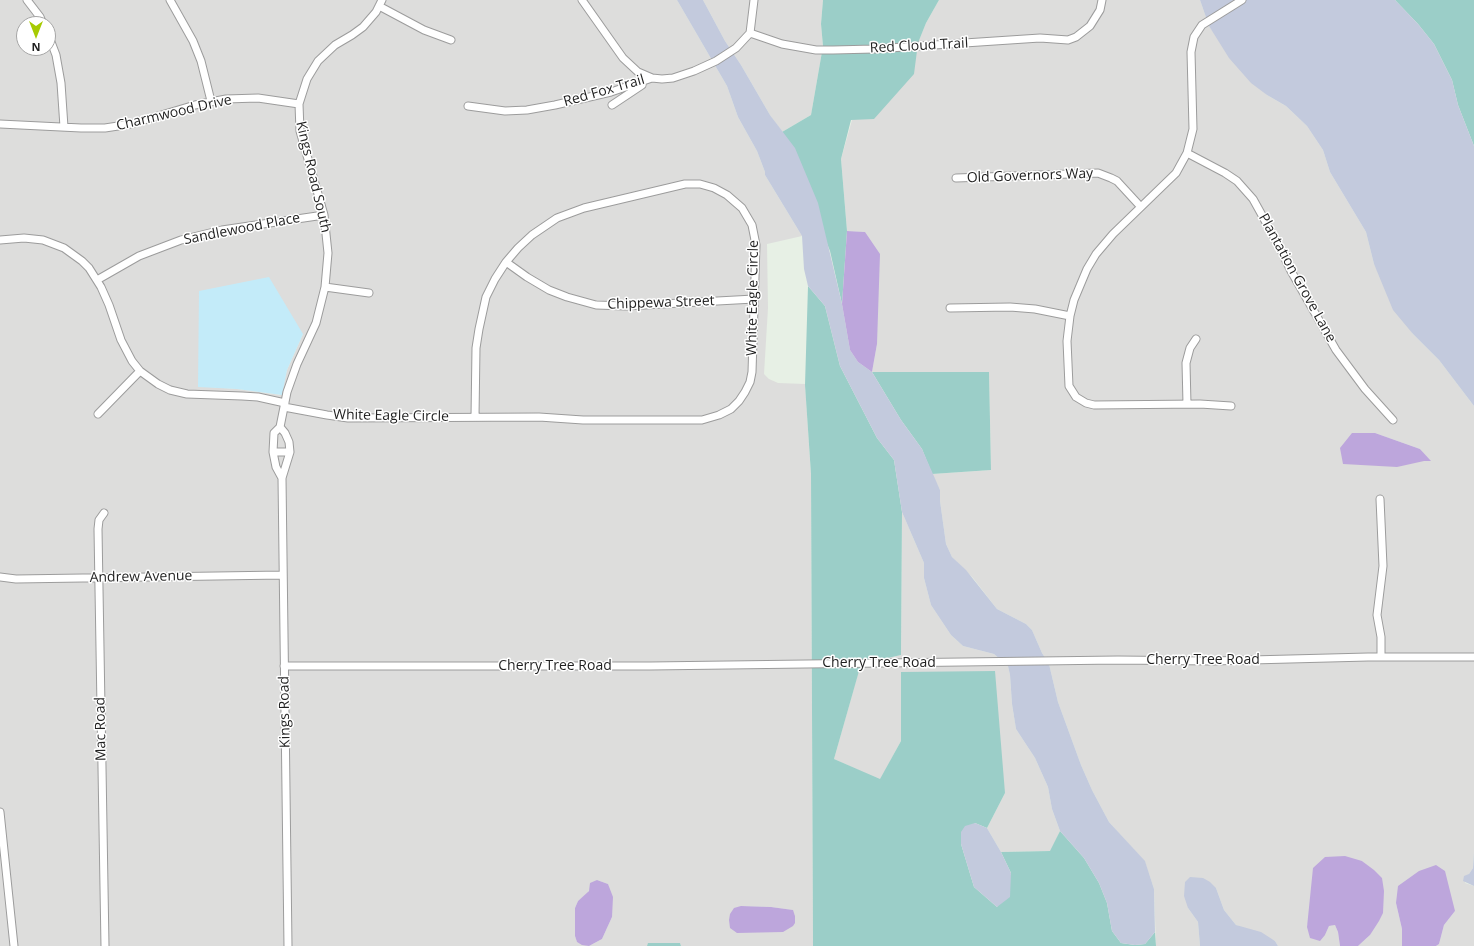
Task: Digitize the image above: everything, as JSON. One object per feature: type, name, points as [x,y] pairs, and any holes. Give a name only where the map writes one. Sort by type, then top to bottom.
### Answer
[{"type":"street","points":[[27,0],[38,16]]},
{"type":"street","points":[[170,0],[193,41],[211,101]]},
{"type":"street","points":[[582,0],[623,58],[638,72],[652,78]]},
{"type":"street","points":[[750,33],[754,0]]},
{"type":"street","name":"Red Cloud Trail","points":[[750,33],[788,45],[816,50],[874,49],[1040,38],[1068,40],[1076,37],[1090,26],[1100,10],[1102,0]]},
{"type":"street","points":[[1231,406],[1186,404],[1094,405],[1086,403],[1079,399],[1071,390],[1068,382],[1067,341],[1070,316],[1080,285],[1096,254],[1112,234],[1176,173],[1187,153],[1193,129],[1191,52],[1194,38],[1202,25],[1242,0]]},
{"type":"street","points":[[381,3],[424,30],[451,40]]},
{"type":"street","name":"Kings Road South","points":[[284,405],[297,364],[316,323],[325,288],[328,253],[324,214],[300,131],[299,104],[307,78],[318,61],[335,45],[363,26],[381,3]]},
{"type":"street","name":"Red Fox Trail","points":[[468,106],[505,111],[527,110],[611,92],[652,78],[673,78],[710,64],[736,48],[750,33]]},
{"type":"street","points":[[56,55],[61,83],[64,127]]},
{"type":"street","points":[[612,105],[652,78]]},
{"type":"street","name":"Charmwood Drive","points":[[0,124],[81,128],[121,127],[211,101],[243,97],[299,104]]},
{"type":"street","name":"Plantation Grove Lane","points":[[1187,153],[1237,181],[1253,199],[1275,238],[1291,271],[1336,350],[1365,389],[1392,420]]},
{"type":"street","name":"Old Governors Way","points":[[956,178],[1098,173],[1117,181],[1140,206]]},
{"type":"street","name":"White Eagle Circle","points":[[284,405],[327,415],[348,418],[539,417],[583,420],[702,420],[719,415],[739,401],[750,382],[752,372],[756,245],[752,225],[742,208],[733,199],[721,191],[700,184],[678,185],[570,212],[552,221],[532,235],[506,262],[486,297],[476,348],[475,417]]},
{"type":"street","name":"Sandlewood Place","points":[[97,280],[139,256],[181,240],[222,230],[324,214]]},
{"type":"street","points":[[0,240],[24,238],[51,242],[67,250],[82,261],[97,280],[109,305],[126,350],[140,371],[158,384],[187,394],[250,396],[284,405]]},
{"type":"street","name":"Chippewa Street","points":[[506,262],[549,290],[596,305],[626,306],[754,299]]},
{"type":"street","points":[[325,288],[369,293]]},
{"type":"street","points":[[950,308],[1010,307],[1043,310],[1070,316]]},
{"type":"street","points":[[1186,404],[1186,363],[1190,348],[1196,339]]},
{"type":"street","points":[[98,414],[140,371]]},
{"type":"street","name":"Kings Road","points":[[282,478],[276,467],[273,452],[274,434],[280,427],[284,405]]},
{"type":"street","points":[[273,452],[290,452],[289,442],[285,433],[280,427]]},
{"type":"street","name":"Kings Road","points":[[288,946],[282,478],[290,452]]},
{"type":"street","points":[[1380,499],[1383,566],[1377,615],[1381,657]]},
{"type":"street","name":"Mac Road","points":[[104,513],[98,524],[105,946]]},
{"type":"street","name":"Andrew Avenue","points":[[0,577],[16,579],[283,575]]},
{"type":"street","name":"Cherry Tree Road","points":[[284,666],[650,666],[1474,657]]},
{"type":"street","points":[[0,812],[14,946]]},
{"type":"shaded area","points":[[0,0],[677,0],[727,86],[738,117],[757,151],[765,175],[802,236],[767,244],[768,308],[764,374],[769,379],[778,383],[805,384],[811,474],[813,946],[681,946],[680,943],[649,943],[647,946],[0,946]],"holes":[[[303,334],[287,370],[281,395],[237,389],[198,386]],[[597,880],[608,884],[612,917],[602,939],[589,946],[577,942],[575,936],[575,908],[578,901],[585,896]],[[741,906],[771,907],[792,910],[795,916]]]},
{"type":"shaded area","points":[[677,0],[703,0],[725,41],[741,65],[770,115],[795,148],[818,203],[842,304],[850,350],[858,362],[872,372],[901,420],[922,449],[940,490],[940,501],[946,544],[952,557],[966,570],[997,609],[1026,624],[1032,630],[1042,653],[1049,664],[1058,702],[1081,765],[1092,790],[1109,822],[1145,861],[1154,889],[1155,932],[1145,944],[1135,945],[1121,943],[1112,931],[1107,903],[1099,883],[1084,858],[1060,831],[1052,809],[1048,787],[1035,758],[1016,729],[1008,666],[994,654],[963,646],[951,635],[931,605],[924,578],[924,563],[902,512],[894,460],[877,438],[840,366],[825,306],[808,286],[804,269],[802,236],[765,175],[757,151],[738,117],[727,86]]},
{"type":"shaded area","points":[[703,0],[823,0],[821,24],[823,46],[811,115],[782,132],[725,41]]},
{"type":"shaded area","points":[[823,0],[939,0],[926,23],[918,43],[914,74],[874,119],[851,120],[841,159],[847,231],[842,304],[830,251],[782,132],[811,115],[823,46],[821,24]]},
{"type":"shaded area","points":[[939,0],[1200,0],[1209,26],[1267,95],[1286,106],[1307,126],[1323,150],[1330,172],[1366,232],[1374,264],[1413,334],[1439,360],[1474,406],[1474,852],[1473,868],[1465,883],[1474,886],[1474,946],[1436,946],[1439,944],[1444,925],[1455,911],[1396,903],[1402,929],[1402,946],[1358,946],[1370,935],[1382,878],[1362,861],[1309,918],[1307,927],[1325,935],[1329,926],[1335,925],[1338,932],[1340,946],[1278,946],[1275,941],[1236,925],[1224,910],[1216,888],[1188,908],[1198,922],[1200,946],[1156,946],[1154,889],[1145,862],[1109,822],[1092,790],[1081,765],[1058,702],[1049,664],[1042,653],[1032,630],[1026,624],[997,609],[973,578],[952,557],[946,544],[940,501],[940,490],[932,474],[991,470],[989,372],[872,372],[877,344],[865,232],[847,231],[841,159],[852,120],[918,43],[926,23]],"holes":[[[1375,433],[1420,449],[1430,461],[1424,461]]]},
{"type":"shaded area","points":[[1200,0],[1395,0],[1418,24],[1434,44],[1452,80],[1458,105],[1474,146],[1474,406],[1439,360],[1413,334],[1393,310],[1374,264],[1366,232],[1330,172],[1323,150],[1307,126],[1286,106],[1267,95],[1251,83],[1229,58],[1209,26]]},
{"type":"shaded area","points":[[1395,0],[1474,0],[1474,146],[1458,105],[1452,80],[1434,44],[1418,24]]},
{"type":"shaded area","points":[[847,231],[865,232],[880,254],[877,344],[872,372],[858,362],[850,350],[842,304]]},
{"type":"shaded area","points":[[269,277],[303,334],[287,370],[282,395],[237,389],[198,387],[199,291]]},
{"type":"shaded area","points":[[808,286],[825,306],[840,366],[877,438],[894,460],[902,512],[901,655],[861,664],[834,759],[880,779],[901,741],[901,672],[995,671],[1005,793],[987,828],[975,823],[961,844],[974,887],[997,907],[1011,873],[1001,852],[1050,851],[1060,831],[1084,858],[1099,883],[1107,903],[1112,931],[1121,943],[1135,945],[1145,944],[1155,932],[1156,946],[813,946],[811,474],[805,385]]},
{"type":"shaded area","points":[[872,372],[989,372],[991,470],[932,474],[922,449],[901,420]]},
{"type":"shaded area","points":[[1352,433],[1375,433],[1420,449],[1431,461],[1424,461],[1397,467],[1343,464],[1340,448]]},
{"type":"shaded area","points":[[902,512],[924,563],[924,578],[931,605],[951,635],[963,646],[994,654],[1008,666],[1016,729],[1035,758],[1048,787],[1052,809],[1060,831],[1051,851],[1001,852],[987,828],[1005,793],[901,672],[901,741],[880,780],[834,759],[861,663],[901,655]]},
{"type":"shaded area","points":[[975,823],[987,828],[1011,873],[1010,897],[997,907],[974,887],[961,844],[961,832],[965,826]]},
{"type":"shaded area","points":[[1474,852],[1474,886],[1463,881],[1464,876],[1469,874],[1473,868]]},
{"type":"shaded area","points":[[1345,856],[1362,861],[1374,870],[1382,878],[1384,891],[1383,913],[1370,935],[1358,946],[1340,946],[1338,932],[1335,925],[1329,926],[1325,935],[1320,941],[1310,938],[1307,927],[1313,868],[1325,857]]},
{"type":"shaded area","points":[[1436,865],[1445,871],[1455,911],[1444,925],[1439,944],[1436,946],[1402,946],[1402,929],[1396,903],[1398,886],[1419,871]]},
{"type":"shaded area","points":[[1190,877],[1203,878],[1216,888],[1224,910],[1236,925],[1261,932],[1275,941],[1278,946],[1200,946],[1198,922],[1188,908],[1184,896],[1185,882]]},
{"type":"shaded area","points":[[597,880],[608,884],[613,897],[612,917],[602,939],[589,946],[582,945],[577,942],[575,936],[575,908],[578,901],[589,891],[590,883]]},
{"type":"shaded area","points":[[741,906],[771,907],[793,910],[795,923],[783,932],[737,933],[730,928],[729,920],[730,914],[734,908]]},
{"type":"shaded area","points":[[648,943],[680,943],[681,946],[647,946]]}]
